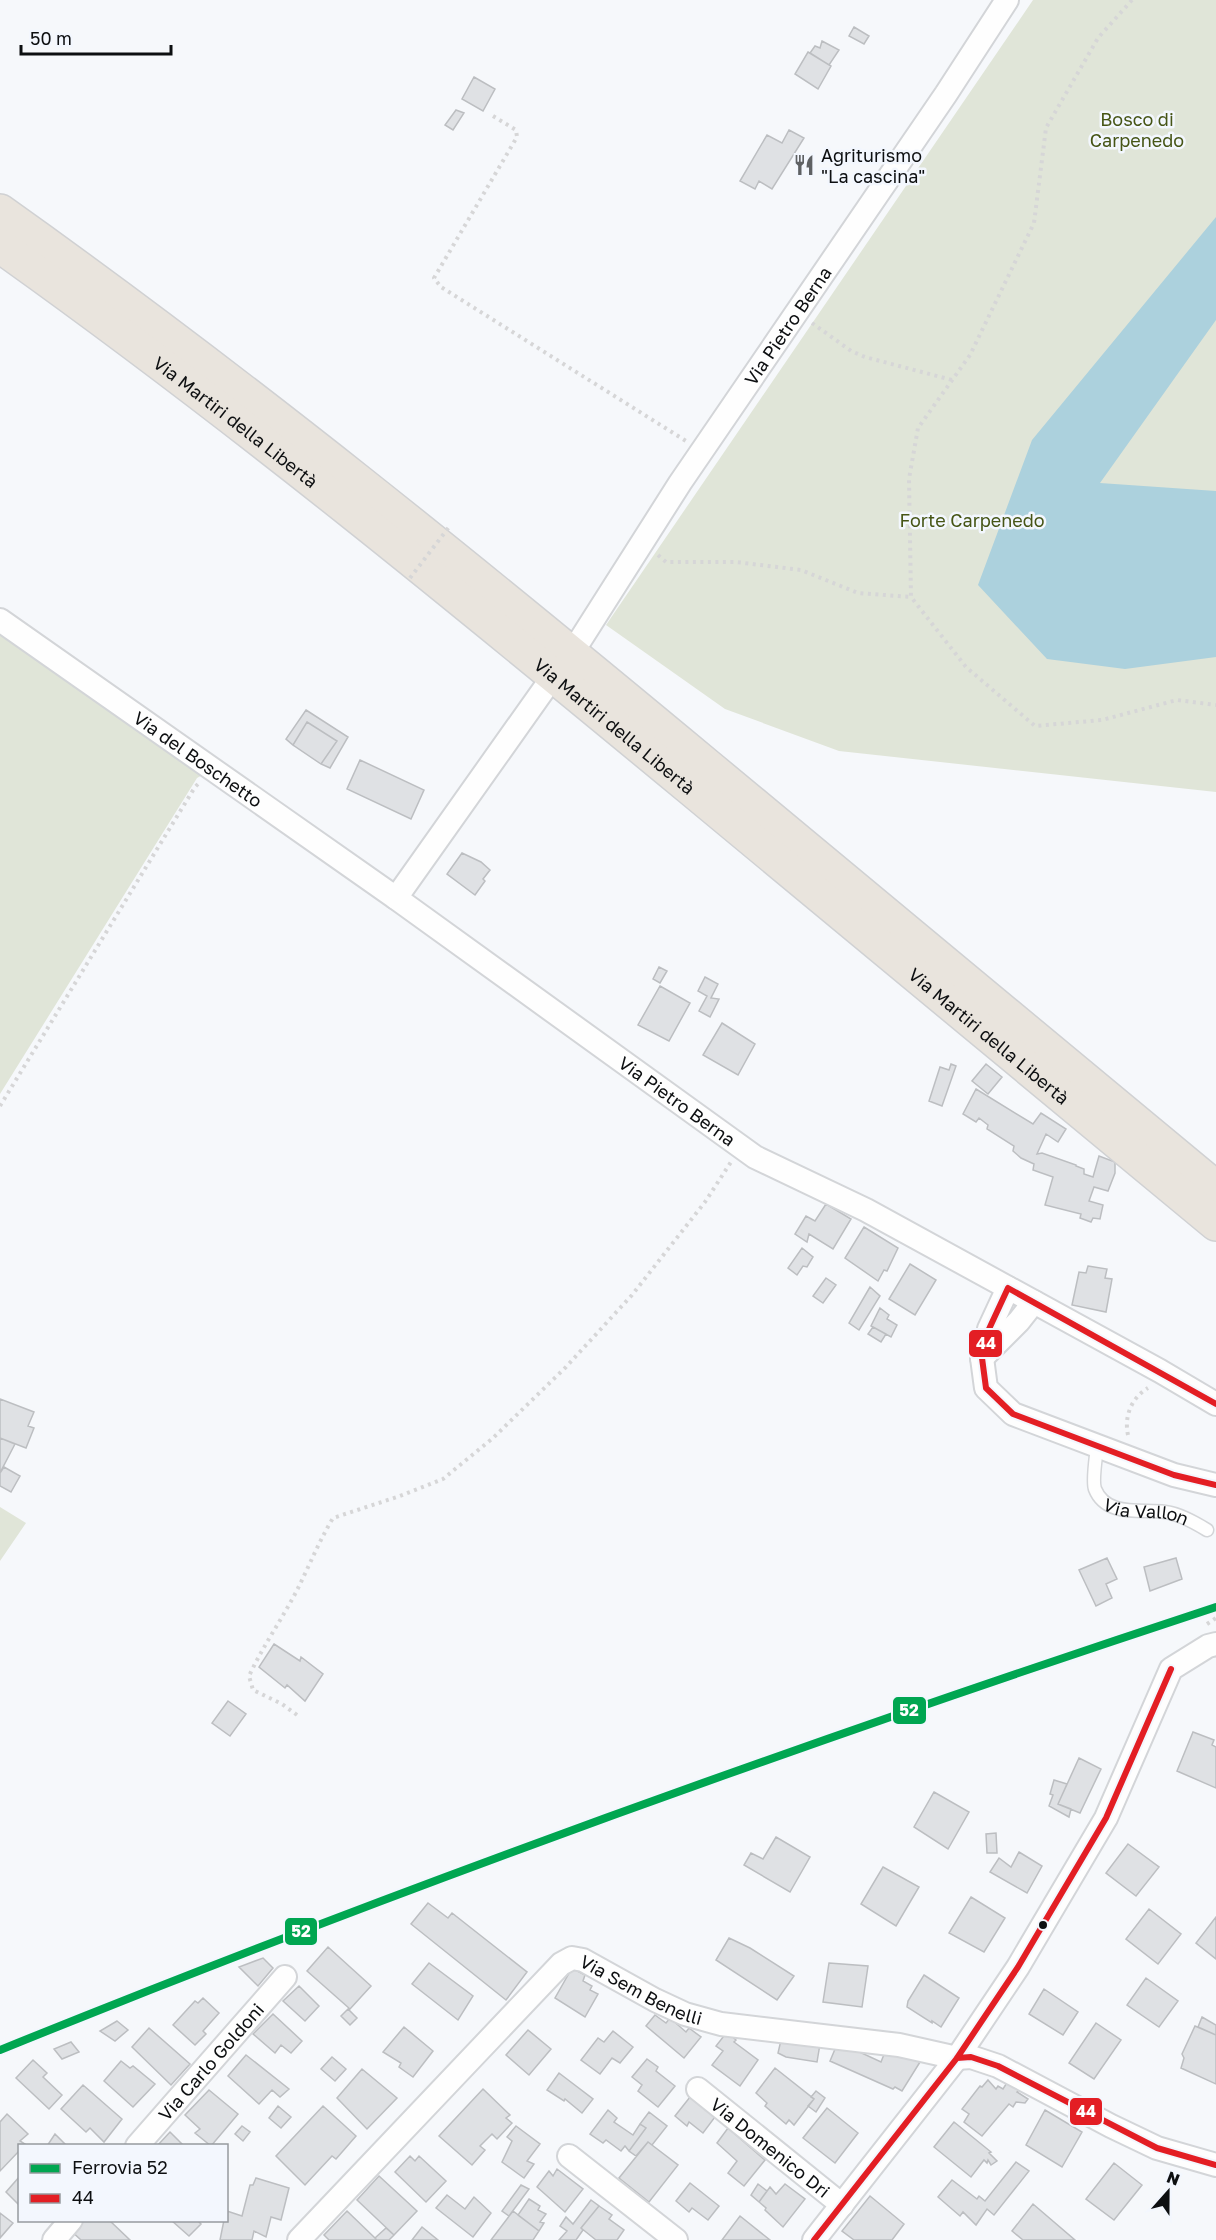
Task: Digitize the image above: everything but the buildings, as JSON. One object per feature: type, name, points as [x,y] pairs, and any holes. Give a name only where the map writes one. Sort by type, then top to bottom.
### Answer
[{"type":"main road","name":"Via Martiri della Libertà","points":[[0,211],[153,321],[295,430],[563,664],[1216,1224]]},
{"type":"main road","name":"Via Martiri della Libertà","points":[[0,246],[136,344],[277,453],[563,664],[1216,1188]]},
{"type":"street","name":"Via Pietro Berna","points":[[1007,0],[946,94],[702,451],[563,664],[396,898],[755,1157],[866,1210],[1216,1404]]},
{"type":"street","name":"Via del Boschetto","points":[[0,620],[396,898]]},
{"type":"street","points":[[1008,1288],[989,1329],[982,1358],[986,1388],[1013,1414],[1174,1474],[1216,1485]]},
{"type":"street","points":[[982,1358],[1019,1321],[1034,1302]]},
{"type":"street","points":[[814,2240],[957,2058],[1018,1968],[1106,1818],[1171,1668],[1208,1646],[1216,1644]]},
{"type":"street","name":"Via Sem Benelli","points":[[299,2240],[561,1964],[572,1958],[583,1960],[655,2000],[686,2014],[721,2024],[899,2045],[957,2058]]},
{"type":"street","name":"Via Carlo Goldoni","points":[[138,2144],[285,1977]]},
{"type":"street","points":[[957,2058],[971,2057],[999,2066],[1146,2143],[1216,2165]]},
{"type":"street","name":"Via Domenico Dri","points":[[698,2089],[842,2205]]},
{"type":"street","points":[[568,2156],[676,2240]]},
{"type":"street","points":[[54,2240],[69,2222]]},
{"type":"lane","name":"Via Vallon","points":[[1097,1447],[1094,1487],[1104,1502],[1121,1510],[1166,1512],[1190,1520],[1207,1530]]},
{"type":"path","points":[[1132,0],[1098,38],[1046,128],[1034,223],[970,355],[918,428],[909,479],[910,597],[966,667],[1035,726],[1102,720],[1177,700],[1216,705]]},
{"type":"path","points":[[493,116],[516,130],[517,137],[434,278],[441,287],[702,451]]},
{"type":"path","points":[[797,312],[851,351],[865,357],[952,380]]},
{"type":"path","points":[[410,578],[449,527]]},
{"type":"path","points":[[643,542],[666,562],[736,562],[801,570],[858,593],[910,597]]},
{"type":"path","points":[[0,1106],[195,787],[216,772]]},
{"type":"path","points":[[297,1715],[282,1704],[254,1690],[249,1676],[333,1518],[443,1479],[493,1438],[566,1367],[633,1295],[705,1202],[741,1147]]},
{"type":"path","points":[[1132,1438],[1127,1434],[1127,1416],[1139,1393],[1151,1387]]},
{"type":"green space","name":"Forte Carpenedo","points":[[1033,0],[1216,0],[1216,792],[839,751],[725,709],[606,625]]},
{"type":"green space","points":[[0,629],[206,773],[197,778],[0,1094]]},
{"type":"green space","points":[[0,1507],[26,1523],[0,1561]]},
{"type":"water","points":[[1216,217],[1216,320],[1100,483],[1216,491],[1216,657],[1125,669],[1047,659],[978,585],[1032,440]]},
{"type":"rail line","name":"52","points":[[0,2050],[301,1931],[604,1818],[909,1710],[1216,1607]]},
{"type":"transit line","name":"44","points":[[1216,1404],[1008,1288],[989,1329],[982,1358],[986,1388],[1013,1414],[1174,1475],[1216,1485]]},
{"type":"transit line","name":"44","points":[[814,2240],[957,2058],[1018,1967],[1106,1818],[1171,1669]]},
{"type":"transit line","name":"44","points":[[957,2058],[971,2057],[998,2066],[1157,2148],[1216,2165]]},
{"type":"place","name":"Agriturismo \"La cascina\"","points":[[804,165]]},
{"type":"park label","name":"Bosco di Carpenedo","points":[[1137,129]]}]
